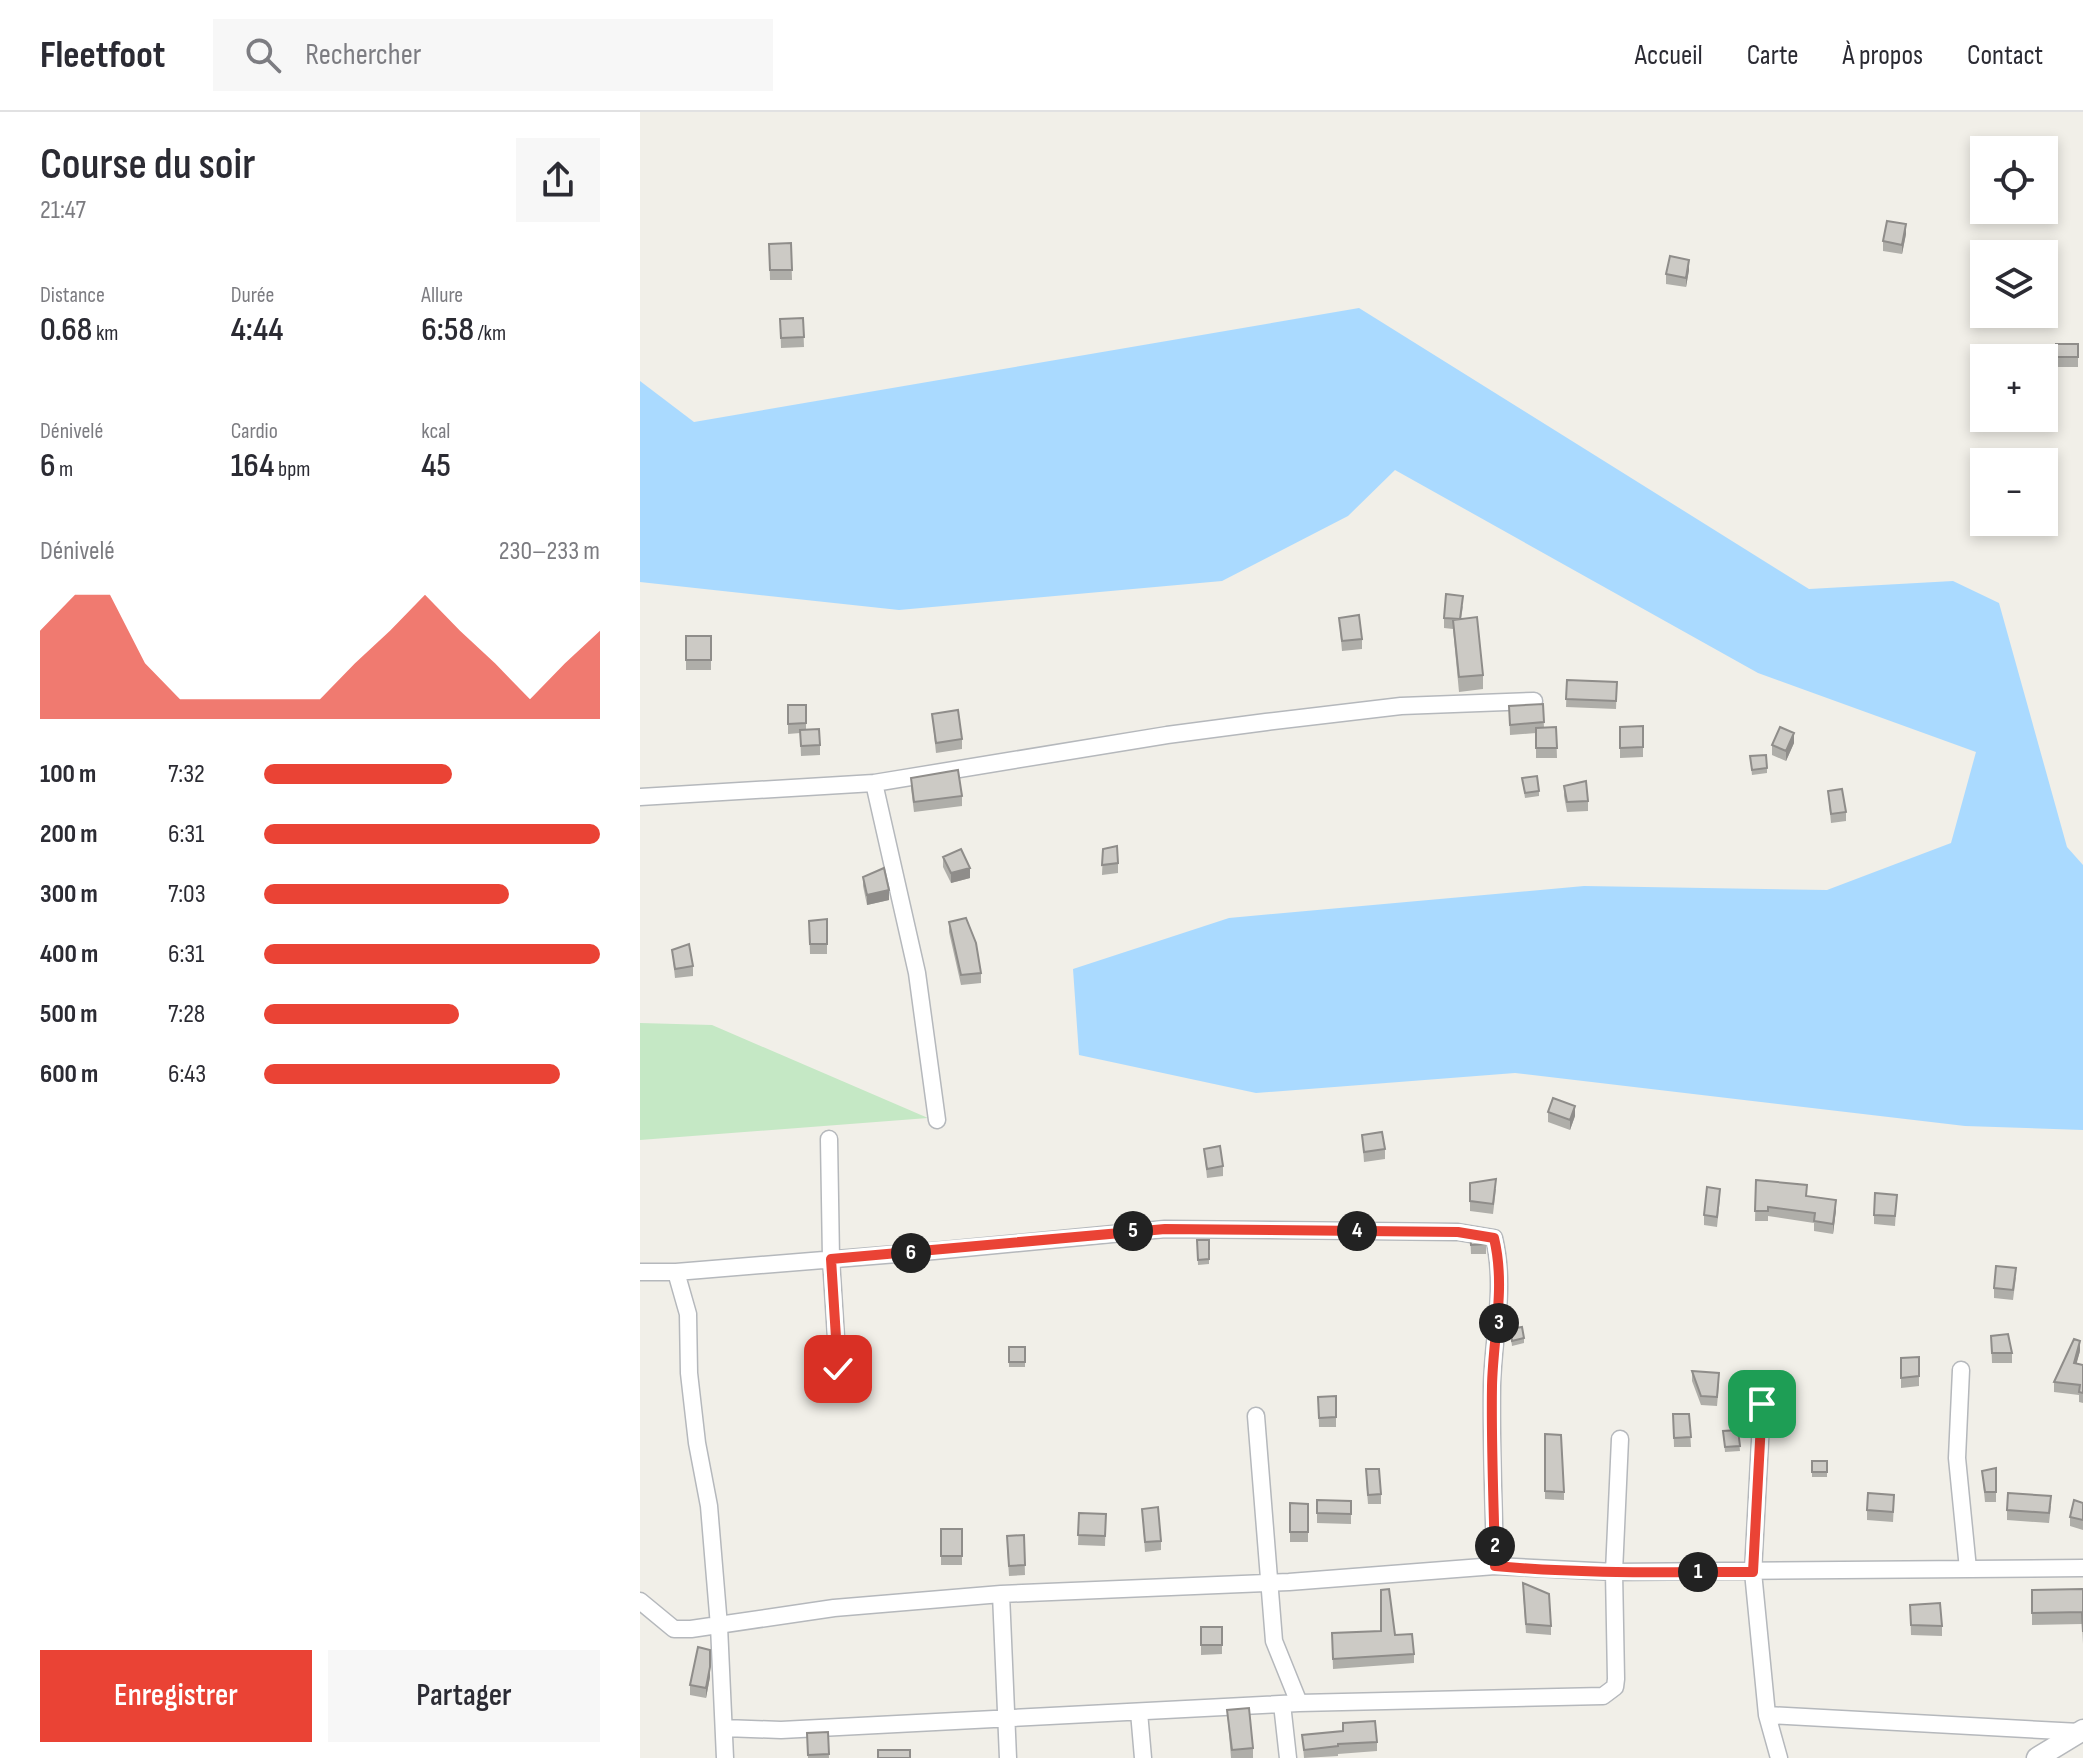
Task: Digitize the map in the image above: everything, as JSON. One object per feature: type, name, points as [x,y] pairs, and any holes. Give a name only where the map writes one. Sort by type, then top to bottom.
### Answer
[{"type":"street","points":[[640,797],[874,783],[1151,737],[1266,722],[1401,706],[1534,701]]},
{"type":"street","points":[[874,783],[917,973],[937,1120]]},
{"type":"street","points":[[829,1139],[831,1259],[838,1369]]},
{"type":"street","points":[[640,1272],[676,1272],[1165,1229],[1458,1232],[1494,1238],[1500,1264],[1499,1321],[1492,1384],[1495,1566]]},
{"type":"street","points":[[676,1272],[688,1314],[689,1373],[697,1443],[709,1506],[725,1758]]},
{"type":"street","points":[[1961,1370],[1957,1458],[1968,1569]]},
{"type":"street","points":[[1762,1404],[1753,1572],[1767,1715],[1779,1758]]},
{"type":"street","points":[[1256,1416],[1274,1641],[1290,1704],[1288,1758]]},
{"type":"street","points":[[724,1728],[781,1730],[1290,1704],[1603,1696],[1615,1687],[1616,1679],[1614,1572],[1620,1439]]},
{"type":"street","points":[[640,1601],[674,1629],[719,1626],[834,1608],[1001,1594],[1270,1583],[1495,1566],[1614,1572],[2083,1568]]},
{"type":"street","points":[[1001,1594],[1008,1758]]},
{"type":"street","points":[[1139,1712],[1143,1758]]},
{"type":"street","points":[[1767,1715],[2082,1731]]},
{"type":"street","points":[[2037,1758],[2082,1731]]},
{"type":"green space","points":[[640,1023],[712,1025],[928,1118],[640,1140]]},
{"type":"water","points":[[1359,308],[1809,589],[1953,581],[1999,603],[2067,847],[2083,865],[2083,1130],[1965,1126],[1515,1073],[1256,1093],[1079,1055],[1073,969],[1229,918],[1584,886],[1827,890],[1951,843],[1976,752],[1758,673],[1395,470],[1348,516],[1222,581],[899,610],[640,582],[640,381],[694,422]]},
{"type":"building","points":[[1887,221],[1906,224],[1902,245],[1883,241]]},
{"type":"building","points":[[791,243],[792,270],[770,270],[769,244]]},
{"type":"building","points":[[1670,256],[1689,260],[1686,278],[1666,274]]},
{"type":"building","points":[[803,318],[804,337],[781,338],[780,319]]},
{"type":"building","points":[[2058,344],[2078,344],[2078,357],[2058,357]]},
{"type":"building","points":[[1446,594],[1463,596],[1460,619],[1444,618]]},
{"type":"building","points":[[1359,615],[1362,639],[1342,641],[1339,618]]},
{"type":"building","points":[[1477,617],[1483,675],[1459,677],[1453,620]]},
{"type":"building","points":[[686,636],[711,636],[711,660],[686,660]]},
{"type":"building","points":[[1567,680],[1617,682],[1616,701],[1566,699]]},
{"type":"building","points":[[1543,704],[1544,722],[1510,725],[1509,706]]},
{"type":"building","points":[[788,705],[806,705],[806,723],[788,724]]},
{"type":"building","points":[[958,710],[962,739],[936,743],[932,714]]},
{"type":"building","points":[[1643,726],[1643,747],[1620,748],[1620,727]]},
{"type":"building","points":[[1556,727],[1557,748],[1536,748],[1536,728]]},
{"type":"building","points":[[1780,727],[1794,733],[1786,751],[1772,745]]},
{"type":"building","points":[[819,729],[820,745],[801,746],[800,730]]},
{"type":"building","points":[[1766,755],[1767,768],[1752,770],[1750,756]]},
{"type":"building","points":[[958,770],[962,796],[914,802],[911,778]]},
{"type":"building","points":[[1537,776],[1539,791],[1525,793],[1522,778]]},
{"type":"building","points":[[1586,781],[1588,801],[1567,802],[1564,786]]},
{"type":"building","points":[[1842,789],[1846,812],[1831,814],[1828,791]]},
{"type":"building","points":[[1117,846],[1118,863],[1102,865],[1103,849]]},
{"type":"building","points":[[961,849],[970,868],[951,873],[943,857]]},
{"type":"building","points":[[884,868],[889,890],[867,895],[863,877]]},
{"type":"building","points":[[966,918],[976,943],[981,973],[961,975],[949,922]]},
{"type":"building","points":[[827,919],[827,944],[810,944],[809,921]]},
{"type":"building","points":[[689,944],[693,966],[675,969],[672,950]]},
{"type":"building","points":[[1553,1098],[1575,1106],[1570,1120],[1548,1112]]},
{"type":"building","points":[[1382,1132],[1385,1149],[1364,1152],[1362,1135]]},
{"type":"building","points":[[1220,1146],[1223,1166],[1207,1169],[1204,1149]]},
{"type":"building","points":[[1496,1179],[1493,1204],[1470,1201],[1470,1183]]},
{"type":"building","points":[[1756,1180],[1807,1185],[1806,1196],[1836,1200],[1833,1224],[1814,1221],[1815,1213],[1768,1207],[1768,1211],[1755,1211]]},
{"type":"building","points":[[1707,1187],[1720,1189],[1717,1217],[1704,1215]]},
{"type":"building","points":[[1875,1193],[1897,1195],[1895,1216],[1874,1215]]},
{"type":"building","points":[[1470,1235],[1485,1238],[1486,1244],[1471,1245]]},
{"type":"building","points":[[1197,1240],[1209,1240],[1209,1259],[1198,1260]]},
{"type":"building","points":[[1996,1266],[2016,1268],[2013,1290],[1994,1288]]},
{"type":"building","points":[[1522,1327],[1524,1338],[1512,1341],[1510,1329]]},
{"type":"building","points":[[2008,1334],[2012,1353],[1992,1353],[1991,1336]]},
{"type":"building","points":[[2074,1339],[2080,1341],[2074,1363],[2083,1365],[2083,1393],[2079,1392],[2080,1385],[2054,1382]]},
{"type":"building","points":[[1009,1347],[1025,1347],[1025,1362],[1009,1362]]},
{"type":"building","points":[[1919,1357],[1919,1376],[1901,1378],[1901,1358]]},
{"type":"building","points":[[1692,1371],[1719,1373],[1717,1397],[1701,1396]]},
{"type":"building","points":[[1336,1396],[1336,1417],[1319,1418],[1318,1397]]},
{"type":"building","points":[[1673,1414],[1689,1414],[1691,1437],[1674,1438]]},
{"type":"building","points":[[1738,1430],[1740,1446],[1725,1447],[1723,1431]]},
{"type":"building","points":[[1545,1434],[1561,1435],[1564,1492],[1545,1491]]},
{"type":"building","points":[[1812,1461],[1827,1461],[1827,1472],[1812,1472]]},
{"type":"building","points":[[1996,1468],[1996,1492],[1985,1492],[1982,1471]]},
{"type":"building","points":[[1366,1469],[1379,1469],[1381,1494],[1368,1495]]},
{"type":"building","points":[[1868,1493],[1894,1495],[1893,1512],[1867,1510]]},
{"type":"building","points":[[2008,1493],[2051,1496],[2049,1513],[2007,1510]]},
{"type":"building","points":[[1317,1500],[1351,1501],[1351,1514],[1317,1513]]},
{"type":"building","points":[[2074,1500],[2083,1503],[2083,1520],[2070,1517]]},
{"type":"building","points":[[1290,1503],[1308,1504],[1308,1532],[1290,1532]]},
{"type":"building","points":[[1158,1507],[1161,1541],[1145,1542],[1142,1509]]},
{"type":"building","points":[[1079,1513],[1106,1514],[1105,1536],[1078,1535]]},
{"type":"building","points":[[941,1529],[962,1529],[962,1556],[941,1556]]},
{"type":"building","points":[[1024,1535],[1025,1565],[1009,1566],[1007,1536]]},
{"type":"building","points":[[1523,1583],[1549,1594],[1551,1626],[1526,1624]]},
{"type":"building","points":[[1389,1589],[1395,1635],[1412,1634],[1414,1654],[1333,1659],[1332,1633],[1381,1631],[1381,1590]]},
{"type":"building","points":[[2083,1589],[2083,1632],[2082,1612],[2032,1613],[2032,1590]]},
{"type":"building","points":[[1940,1603],[1942,1626],[1911,1625],[1910,1605]]},
{"type":"building","points":[[1201,1627],[1222,1627],[1222,1645],[1201,1645]]},
{"type":"building","points":[[698,1647],[710,1650],[706,1688],[690,1685]]},
{"type":"building","points":[[1249,1708],[1253,1748],[1232,1750],[1227,1710]]},
{"type":"building","points":[[1375,1721],[1377,1742],[1304,1750],[1302,1735],[1343,1731],[1343,1723]]},
{"type":"building","points":[[828,1732],[829,1754],[808,1755],[807,1733]]},
{"type":"building","points":[[878,1750],[910,1750],[910,1758],[878,1758]]},
{"type":"route","points":[[838,1369],[831,1259],[1165,1229],[1458,1232],[1494,1238],[1500,1264],[1499,1321],[1492,1384],[1495,1566],[1528,1569],[1753,1572],[1762,1404]]}]
